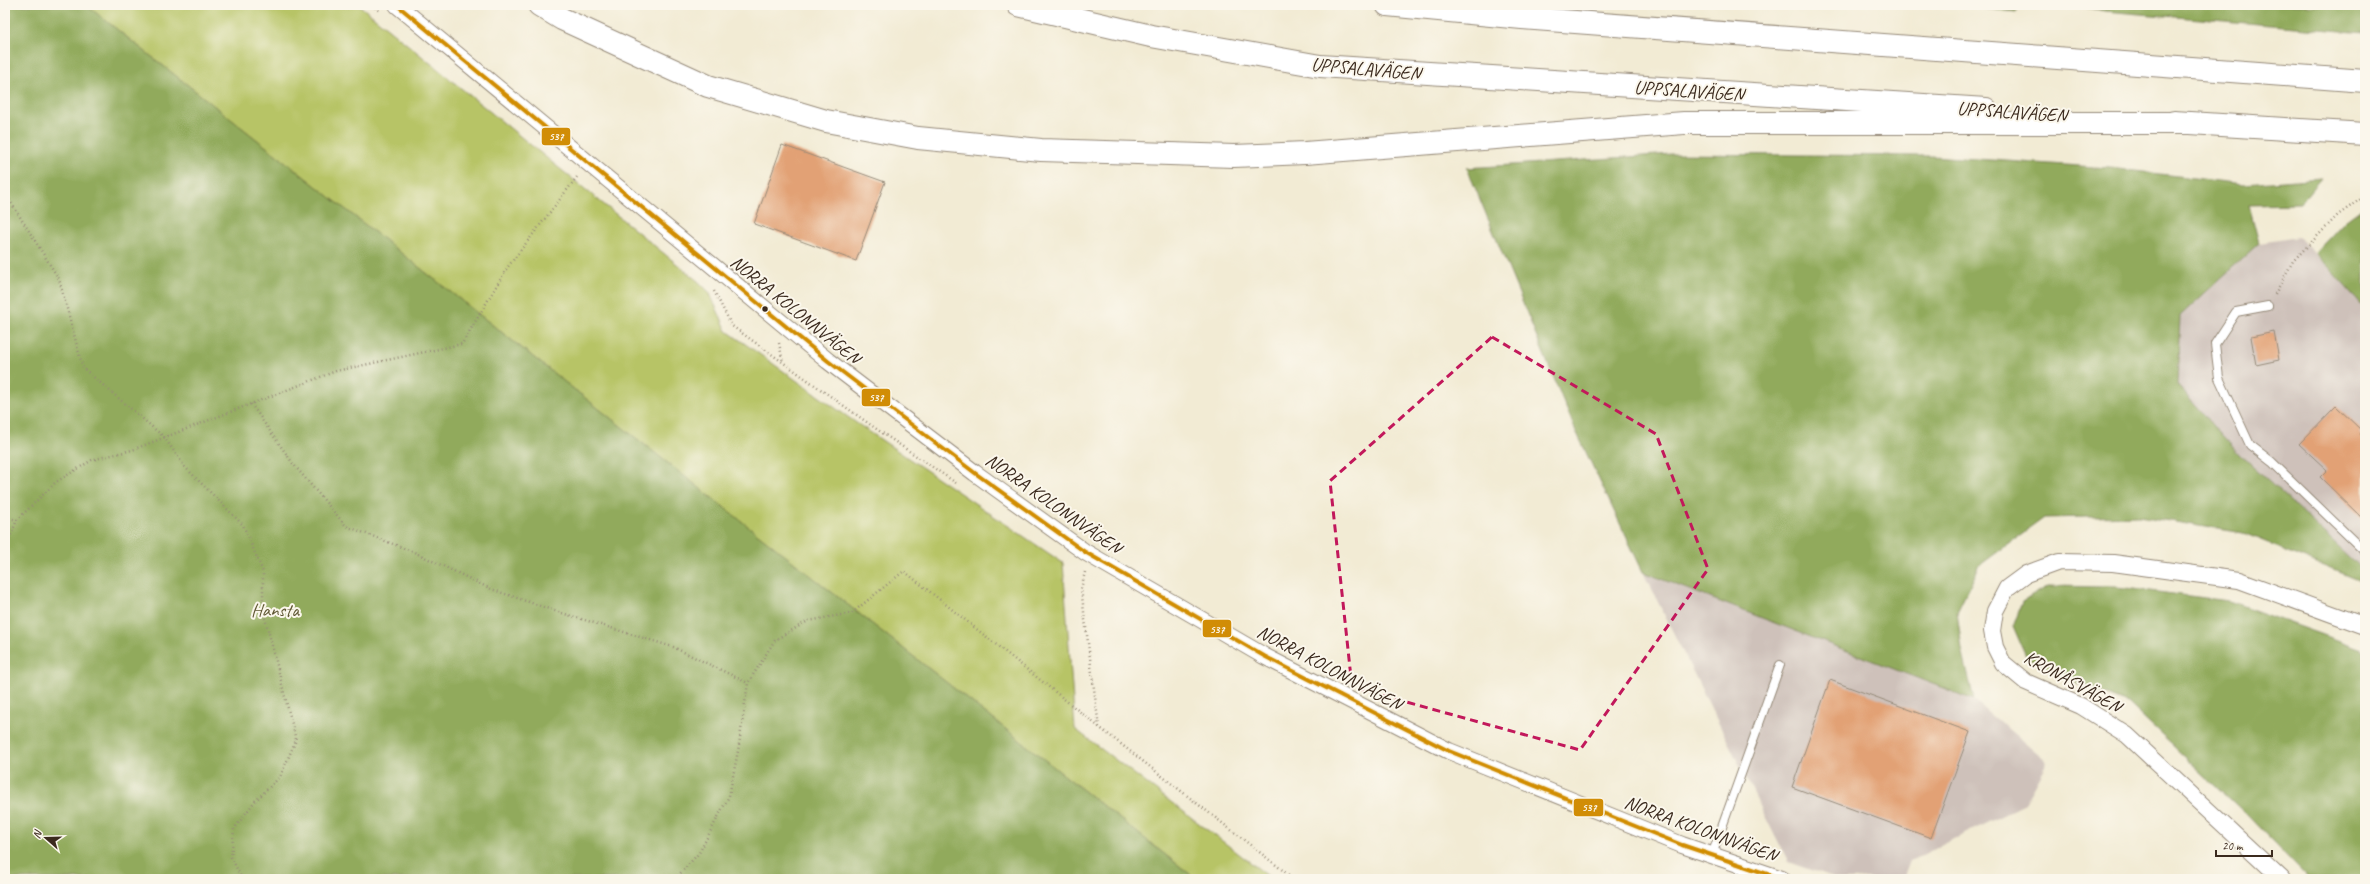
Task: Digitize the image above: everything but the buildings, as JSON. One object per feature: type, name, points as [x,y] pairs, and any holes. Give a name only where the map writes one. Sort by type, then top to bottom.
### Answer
[{"type":"highway","points":[[539,5],[562,19],[708,86],[826,121],[918,138],[1041,150],[1234,156],[1305,153],[1684,123],[2188,123]]},
{"type":"highway","name":"UPPSALAVÄGEN","points":[[1018,5],[1151,36],[1320,66],[2365,134]]},
{"type":"highway","points":[[1387,5],[1522,18],[2365,81]]},
{"type":"highway","points":[[1479,5],[1522,18]]},
{"type":"street","name":"NORRA KOLONNVÄGEN","points":[[396,5],[828,361],[975,473],[1085,552],[1264,656],[1449,751],[1682,845],[1782,879]]},
{"type":"street","name":"KRONÅSVÄGEN","points":[[2282,879],[2127,735],[2081,706],[2026,682],[2004,663],[1995,647],[1992,631],[1995,611],[2007,588],[2026,574],[2059,562],[2113,563],[2238,580],[2365,626]]},
{"type":"lane","points":[[2268,306],[2236,312],[2215,344],[2219,378],[2250,445],[2272,462],[2365,552]]},
{"type":"lane","points":[[1712,854],[1780,665]]},
{"type":"path","points":[[5,550],[17,520],[56,482],[92,460],[132,450],[336,371],[462,344],[507,268],[579,174]]},
{"type":"path","points":[[5,193],[59,279],[83,368],[164,437],[185,467],[243,525],[263,572],[263,610],[296,740],[280,777],[255,801],[234,829],[231,857],[242,879]]},
{"type":"path","points":[[2268,306],[2293,261],[2338,215],[2365,196]]},
{"type":"path","points":[[251,404],[294,465],[346,526],[414,552],[491,589],[552,610],[673,647],[748,683]]},
{"type":"path","points":[[5,518],[17,520]]},
{"type":"path","points":[[1086,570],[1081,589],[1099,726]]},
{"type":"path","points":[[674,879],[699,853],[729,796],[748,683],[775,640],[808,621],[852,613],[904,571],[1294,879]]},
{"type":"highlighted area","points":[[1492,337],[1656,434],[1708,569],[1580,750],[1352,687],[1330,481]]},
{"type":"shaded area","points":[[2299,237],[2365,308],[2365,571],[2239,454],[2177,385],[2179,316],[2259,243]]},
{"type":"shaded area","points":[[1643,572],[1974,700],[2047,762],[2023,805],[1910,861],[1903,879],[1836,879],[1788,862]]},
{"type":"green space","name":"Hansta","points":[[5,5],[86,5],[1196,879],[5,879]]},
{"type":"green space","points":[[86,5],[359,5],[699,282],[709,292],[727,331],[855,422],[1063,563],[1075,729],[1272,879],[1196,879]]},
{"type":"green space","points":[[1949,5],[2017,5],[2017,12]]},
{"type":"green space","points":[[2072,5],[2365,5],[2365,33],[2105,11]]},
{"type":"green space","points":[[1672,154],[1932,156],[2110,168],[2244,184],[2322,178],[2300,204],[2249,205],[2259,243],[2180,316],[2177,385],[2239,454],[2365,571],[2365,583],[2242,533],[2139,516],[2044,518],[1980,565],[1957,612],[1962,650],[1974,700],[1643,572],[1574,427],[1467,168]]},
{"type":"green space","points":[[2365,206],[2365,308],[2315,253],[2345,221]]},
{"type":"green space","points":[[2048,586],[2118,587],[2229,601],[2365,650],[2365,879],[2309,879],[2245,813],[2127,703],[2055,674],[2026,656],[2013,626],[2022,602]]},
{"type":"transit line","name":"537","points":[[397,5],[828,361],[975,473],[1085,552],[1264,656],[1449,751],[1682,845],[1782,879]]}]
